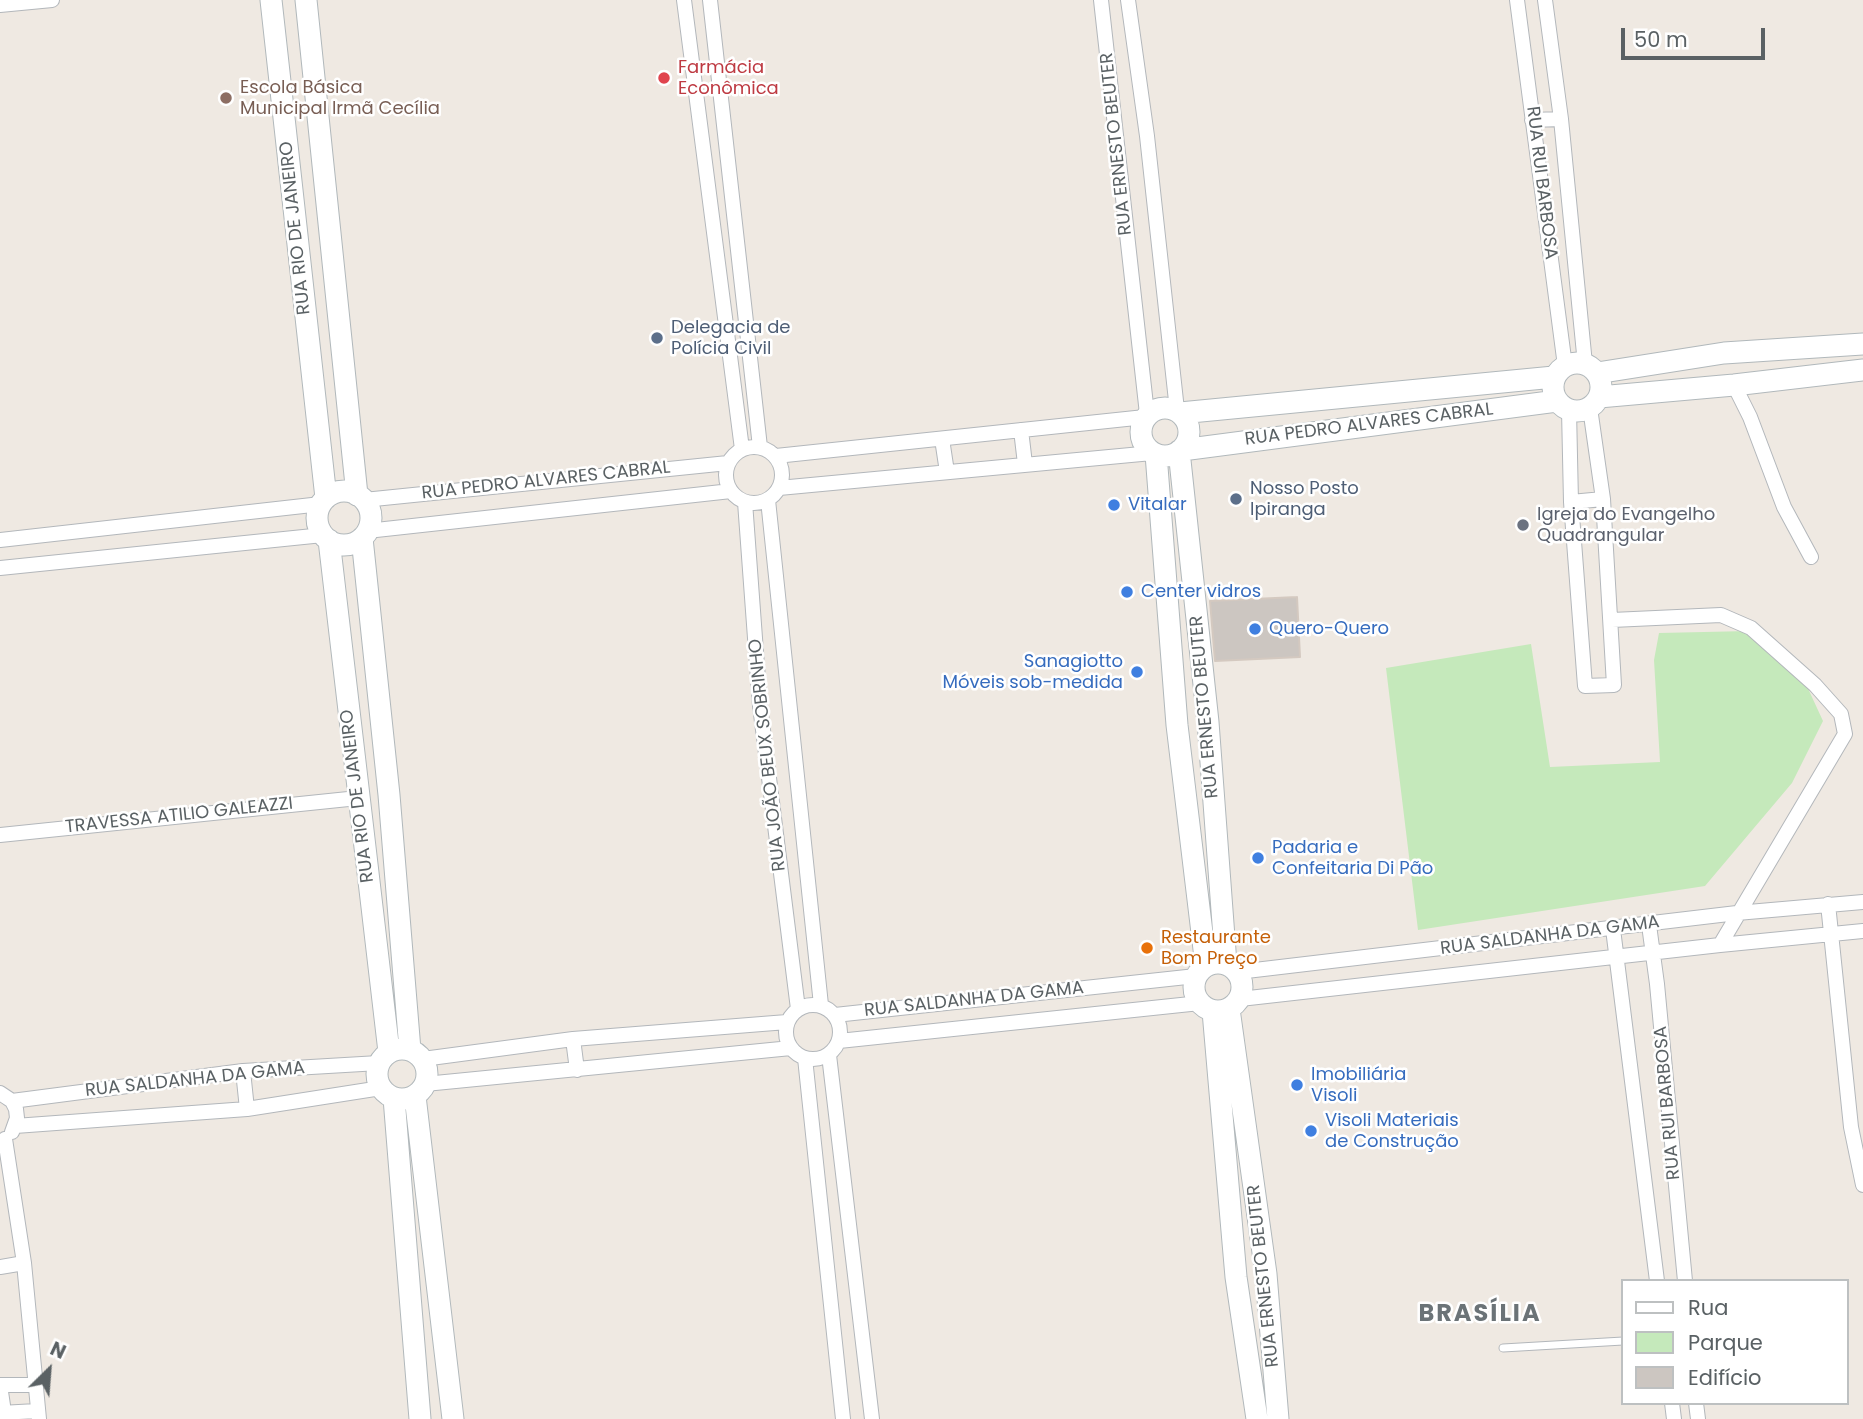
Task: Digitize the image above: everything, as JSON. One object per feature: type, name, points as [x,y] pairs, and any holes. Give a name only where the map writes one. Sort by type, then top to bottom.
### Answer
[{"type":"street","points":[[0,5],[52,0]]},
{"type":"street","name":"RUA RIO DE JANEIRO","points":[[271,0],[323,501]]},
{"type":"street","name":"RUA RIO DE JANEIRO","points":[[306,0],[360,497]]},
{"type":"street","points":[[684,0],[742,449]]},
{"type":"street","points":[[710,0],[760,447]]},
{"type":"street","name":"RUA ERNESTO BEUTER","points":[[1101,0],[1146,416]]},
{"type":"street","name":"RUA ERNESTO BEUTER","points":[[1128,0],[1147,136],[1178,412]]},
{"type":"street","name":"RUA RUI BARBOSA","points":[[1517,0],[1532,120],[1575,370]]},
{"type":"street","name":"RUA RUI BARBOSA","points":[[1545,0],[1561,119],[1575,370]]},
{"type":"street","points":[[1532,120],[1561,119]]},
{"type":"street","name":"RUA PEDRO ALVARES CABRAL","points":[[1178,412],[1724,353],[1863,344]]},
{"type":"street","points":[[1579,404],[1553,394],[1575,370],[1600,381],[1579,404],[1571,502],[1585,686],[1614,685],[1604,499],[1579,404]]},
{"type":"street","name":"RUA PEDRO ALVARES CABRAL","points":[[1180,450],[1863,370]]},
{"type":"street","points":[[1734,385],[1750,418],[1784,507],[1811,557]]},
{"type":"street","points":[[779,488],[1154,453],[1172,455],[1188,441],[1189,431],[1186,419],[1168,407],[1155,409],[1141,424],[1140,436],[1145,447],[1154,453]]},
{"type":"street","points":[[776,456],[782,472],[779,488],[768,499],[745,502],[731,491],[726,473],[728,463],[742,449],[760,447],[776,456],[1146,416]]},
{"type":"street","points":[[1021,430],[1024,464]]},
{"type":"street","points":[[942,439],[947,472]]},
{"type":"street","name":"RUA ERNESTO BEUTER","points":[[1180,450],[1208,722],[1216,970]]},
{"type":"street","name":"RUA ERNESTO BEUTER","points":[[1154,453],[1177,725],[1216,970]]},
{"type":"street","name":"RUA PEDRO ALVARES CABRAL","points":[[360,497],[728,463]]},
{"type":"street","points":[[0,540],[323,501],[341,491],[360,497],[371,515],[365,535],[346,545],[326,538],[0,568]]},
{"type":"street","name":"RUA PEDRO ALVARES CABRAL","points":[[365,535],[731,491]]},
{"type":"street","name":"RUA JOÃO BEUX SOBRINHO","points":[[768,499],[821,1005]]},
{"type":"street","points":[[1571,502],[1604,499]]},
{"type":"street","points":[[323,501],[317,520],[326,538]]},
{"type":"street","name":"RUA JOÃO BEUX SOBRINHO","points":[[745,502],[760,706],[798,1009]]},
{"type":"street","name":"RUA RIO DE JANEIRO","points":[[365,535],[385,760],[400,1056]]},
{"type":"street","name":"RUA RIO DE JANEIRO","points":[[326,538],[358,798],[400,1056]]},
{"type":"street","points":[[1612,620],[1721,615],[1751,628],[1815,685],[1841,714],[1845,734],[1720,944]]},
{"type":"street","points":[[354,762],[385,760]]},
{"type":"street","name":"TRAVESSA ATILIO GALEAZZI","points":[[0,835],[358,798]]},
{"type":"street","name":"RUA SALDANHA DA GAMA","points":[[835,1015],[1216,970],[1613,929],[1737,913],[1863,902]]},
{"type":"street","points":[[1828,904],[1851,1127],[1863,1185]]},
{"type":"street","name":"RUA RUI BARBOSA","points":[[1648,925],[1685,1279]]},
{"type":"street","name":"RUA RUI BARBOSA","points":[[1613,929],[1657,1279]]},
{"type":"street","name":"RUA SALDANHA DA GAMA","points":[[839,1041],[1220,1006],[1720,944],[1863,931]]},
{"type":"street","points":[[1216,970],[1243,985],[1220,1006],[1194,990],[1216,970]]},
{"type":"street","points":[[805,1005],[821,1005],[835,1015],[841,1032],[839,1041],[829,1055],[804,1058],[791,1048],[786,1040],[787,1021],[805,1005]]},
{"type":"street","name":"RUA ERNESTO BEUTER","points":[[1220,1006],[1236,1277],[1256,1419]]},
{"type":"street","name":"RUA ERNESTO BEUTER","points":[[1220,1006],[1266,1274],[1278,1419]]},
{"type":"street","name":"RUA SALDANHA DA GAMA","points":[[6,1097],[243,1071],[787,1021]]},
{"type":"street","points":[[573,1039],[578,1070]]},
{"type":"street","name":"RUA SALDANHA DA GAMA","points":[[15,1126],[247,1109],[791,1048]]},
{"type":"street","points":[[829,1055],[872,1419]]},
{"type":"street","points":[[400,1056],[428,1075],[404,1091],[377,1080],[400,1056]]},
{"type":"street","points":[[804,1058],[843,1419]]},
{"type":"street","points":[[243,1071],[247,1109]]},
{"type":"street","points":[[404,1091],[452,1393],[453,1419]]},
{"type":"street","points":[[404,1091],[418,1409],[452,1393]]},
{"type":"street","points":[[6,1097],[17,1118],[15,1126],[3,1140],[24,1263],[38,1415],[3,1415],[0,1385],[35,1385]]},
{"type":"street","points":[[0,1267],[24,1263]]},
{"type":"lane","points":[[1503,1348],[1622,1341]]},
{"type":"green space","points":[[1749,631],[1805,682],[1823,721],[1792,783],[1705,886],[1418,930],[1386,668],[1531,644],[1550,767],[1660,762],[1654,660],[1659,633]]},
{"type":"building","name":"Quero-Quero","points":[[1297,597],[1300,657],[1215,661],[1210,601]]},
{"type":"place","name":"Farmácia Econômica","points":[[664,78]]},
{"type":"place","name":"Escola Básica Municipal Irmã Cecília","points":[[226,98]]},
{"type":"place","name":"Delegacia de Polícia Civil","points":[[657,338]]},
{"type":"place","name":"Nosso Posto Ipiranga","points":[[1236,499]]},
{"type":"place","name":"Vitalar","points":[[1114,505]]},
{"type":"place","name":"Igreja do Evangelho Quadrangular","points":[[1523,525]]},
{"type":"place","name":"Center vidros","points":[[1127,592]]},
{"type":"place","name":"Quero-Quero","points":[[1255,629]]},
{"type":"place","name":"Sanagiotto Móveis sob-medida","points":[[1137,672]]},
{"type":"place","name":"Padaria e Confeitaria Di Pão","points":[[1258,858]]},
{"type":"place","name":"Restaurante Bom Preço","points":[[1147,948]]},
{"type":"place","name":"Imobiliária Visoli","points":[[1297,1085]]},
{"type":"place","name":"Visoli Materiais de Construção","points":[[1311,1131]]},
{"type":"district","name":"BRASÍLIA","points":[[1480,1315]]}]
